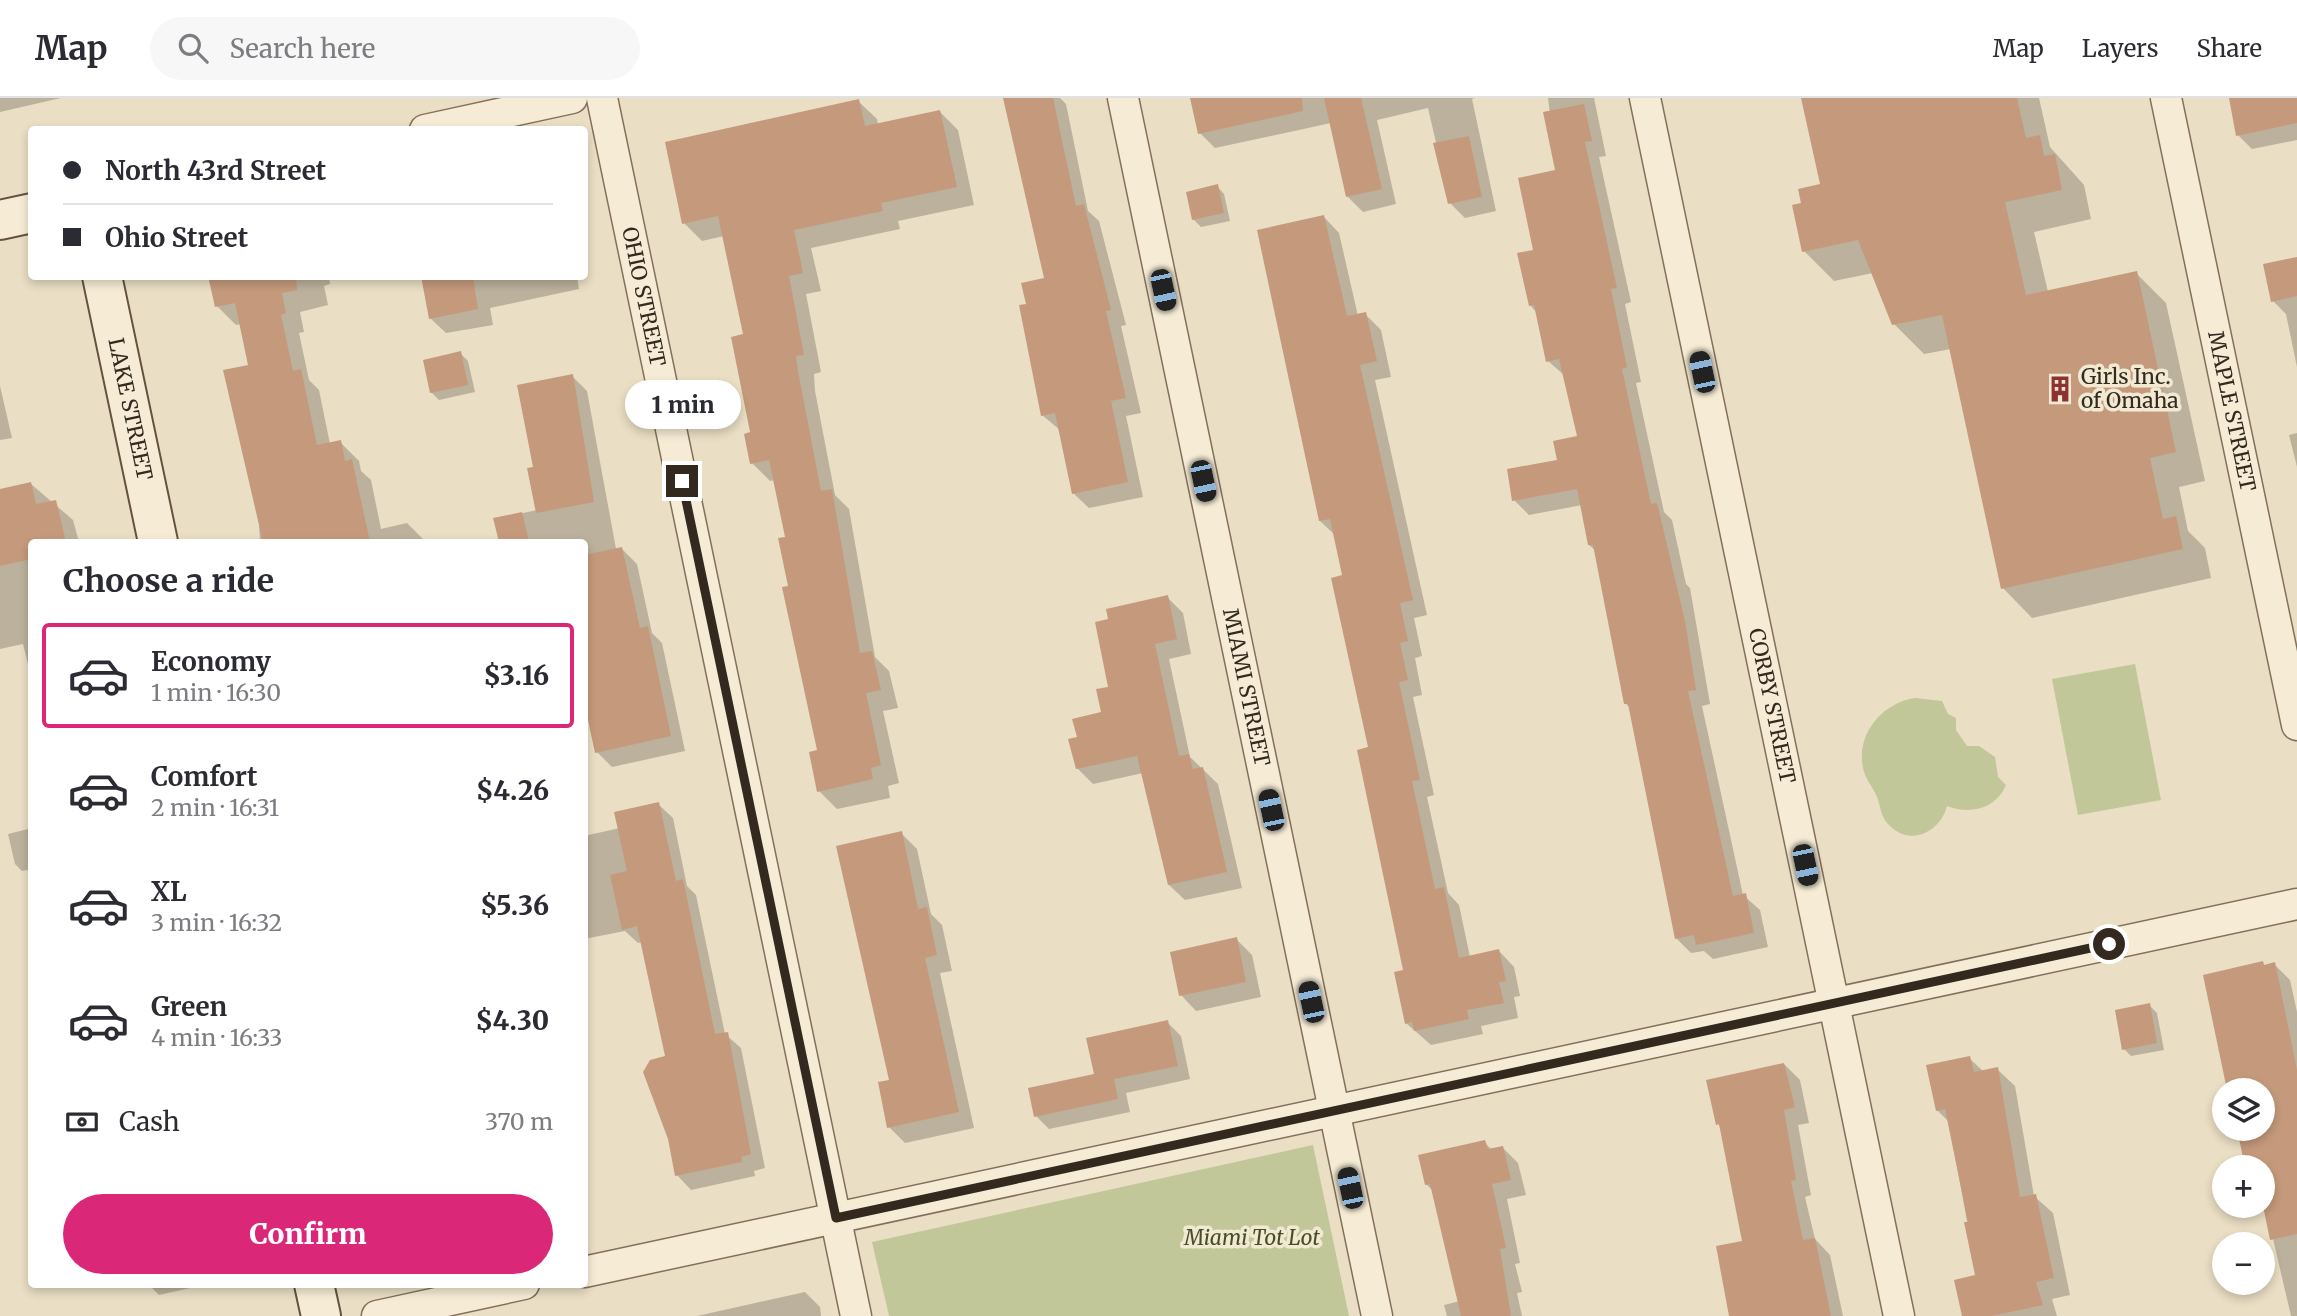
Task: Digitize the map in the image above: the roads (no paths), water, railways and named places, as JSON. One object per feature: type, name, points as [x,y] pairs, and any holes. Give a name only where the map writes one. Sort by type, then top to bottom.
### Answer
[{"type":"main road","points":[[0,220],[28,214]]},
{"type":"main road","name":"LAKE STREET","points":[[103,280],[157,539]]},
{"type":"main road","points":[[315,1288],[321,1316]]},
{"type":"street","points":[[443,126],[572,98]]},
{"type":"street","name":"OHIO STREET","points":[[602,98],[856,1316]]},
{"type":"street","name":"MIAMI STREET","points":[[1124,98],[1377,1316]]},
{"type":"street","name":"CORBY STREET","points":[[1645,98],[1899,1316]]},
{"type":"street","name":"MAPLE STREET","points":[[2166,98],[2297,725]]},
{"type":"street","points":[[588,1271],[2297,904]]},
{"type":"street","points":[[377,1316],[506,1288]]},
{"type":"place","name":"Girls Inc. of Omaha","points":[[2060,389]]},
{"type":"park label","name":"Miami Tot Lot","points":[[1252,1238]]}]
